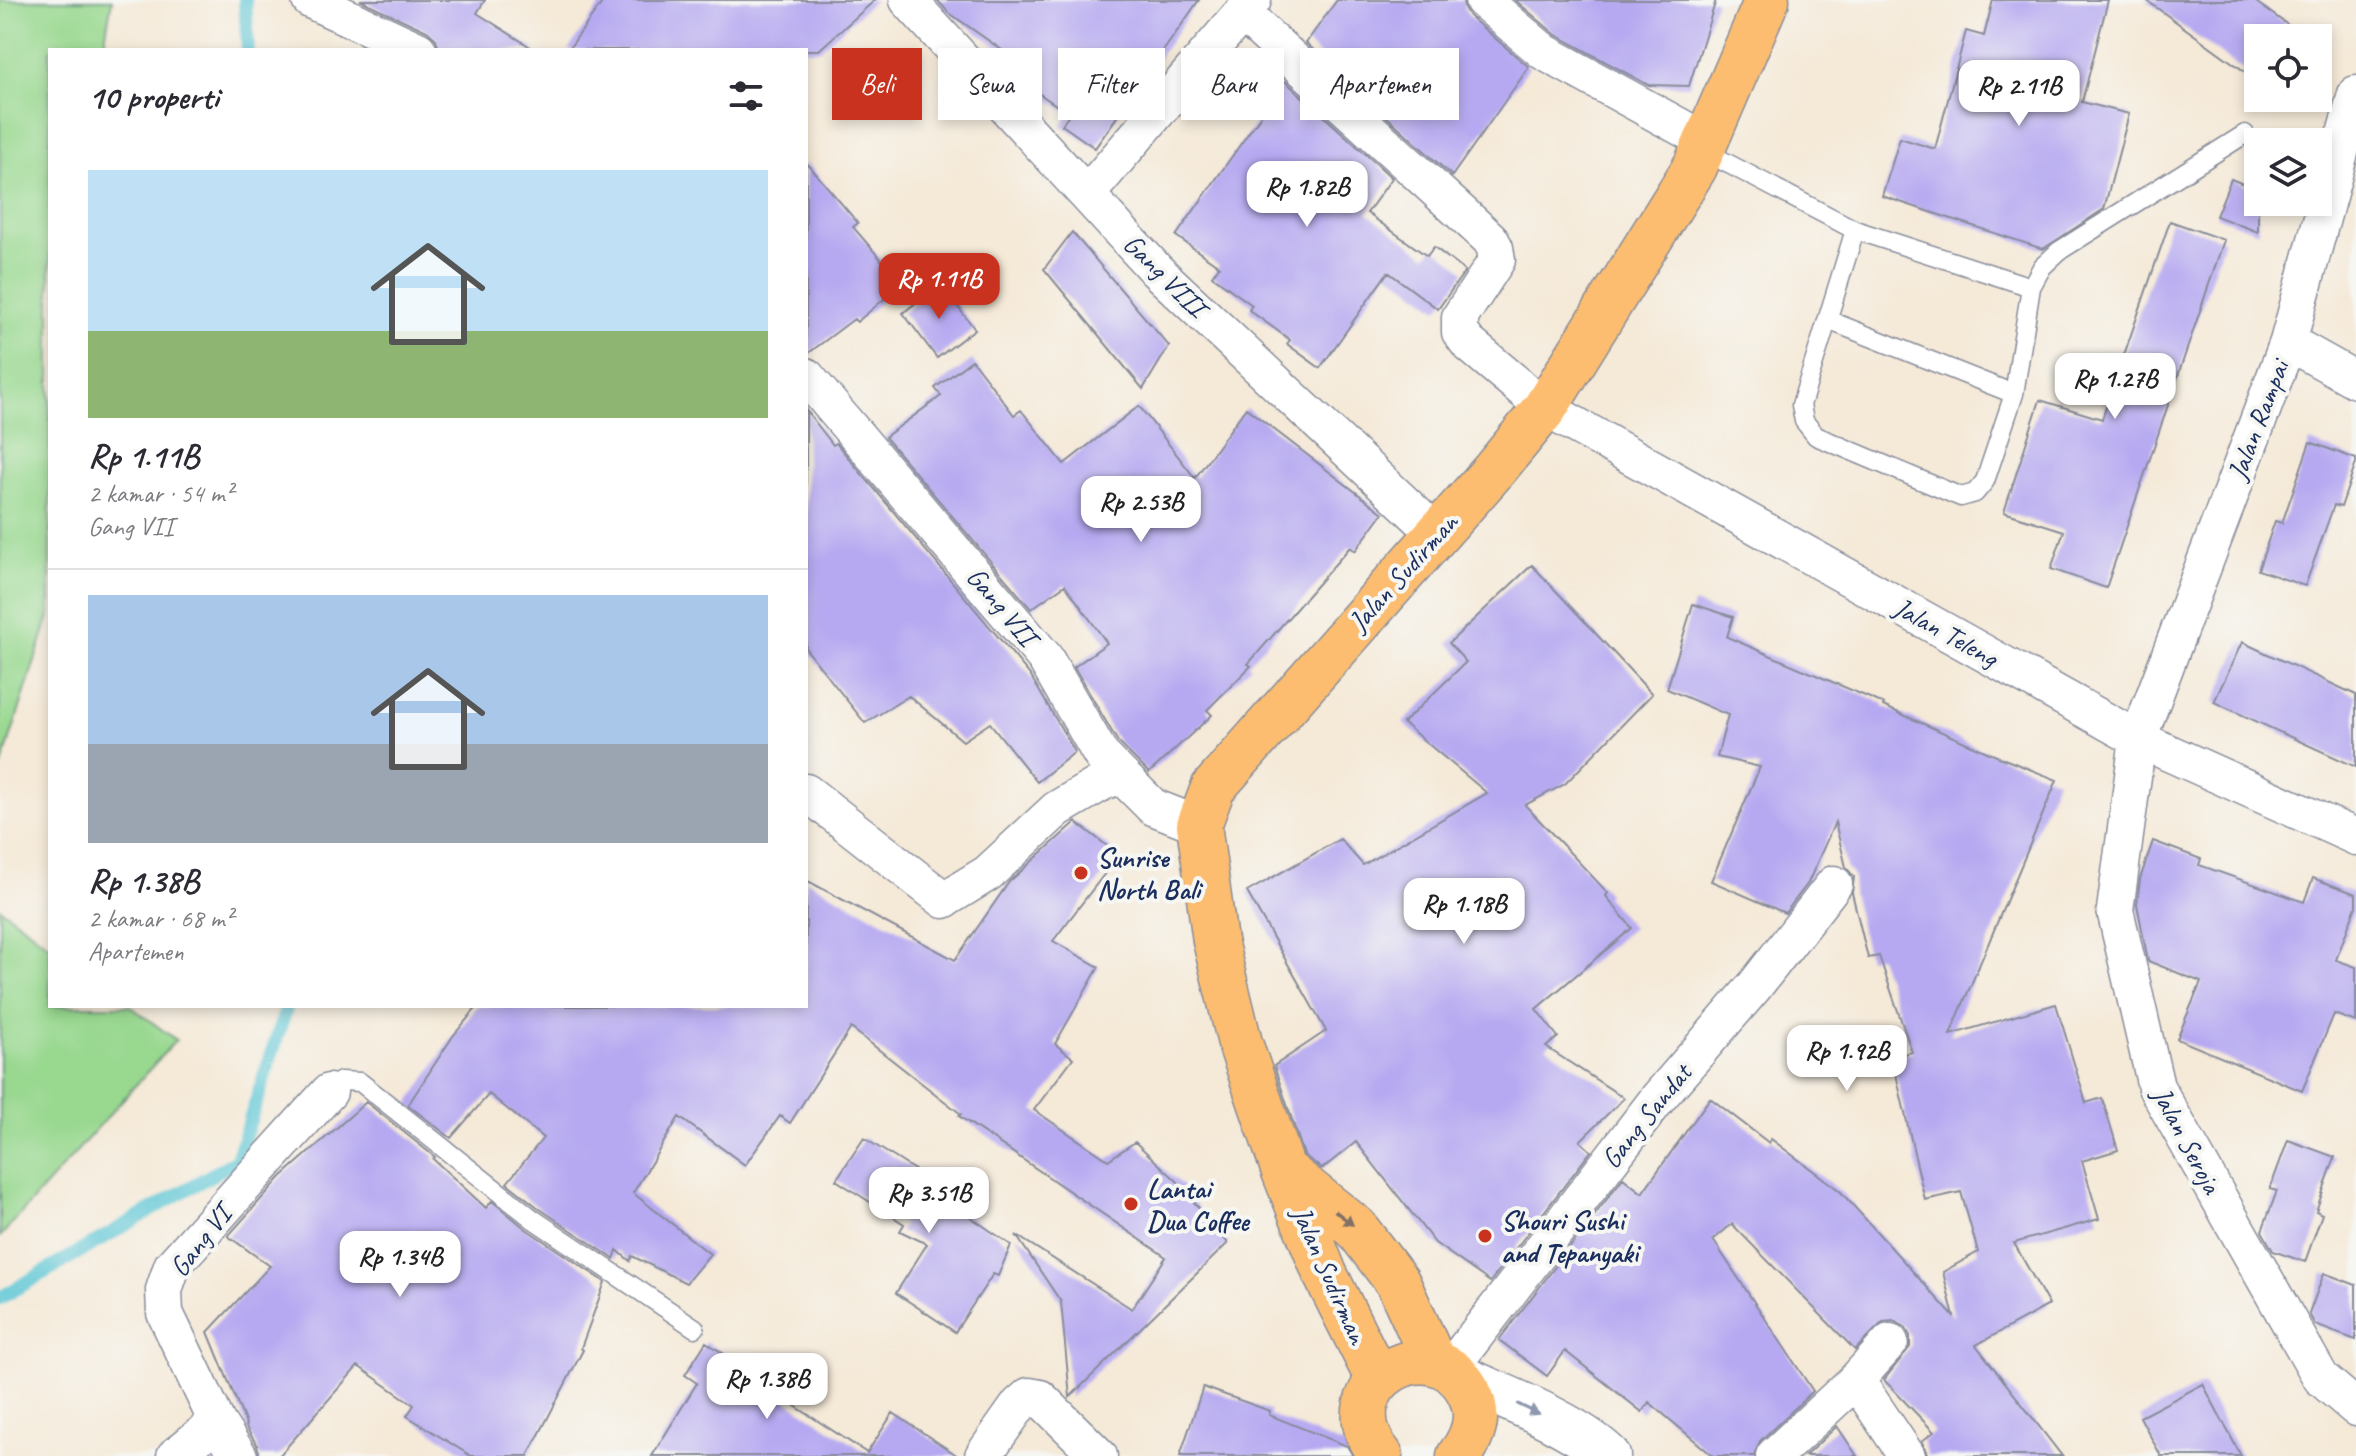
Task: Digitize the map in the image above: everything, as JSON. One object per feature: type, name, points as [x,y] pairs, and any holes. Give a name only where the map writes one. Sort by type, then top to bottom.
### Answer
[{"type":"main road","name":"Jalan Sudirman","points":[[1378,1380],[1325,1274],[1283,1169],[1240,1043],[1215,941],[1199,825],[1213,788],[1545,408],[1695,167],[1767,0]]},
{"type":"main road","name":"Jalan Sudirman","points":[[1283,1169],[1356,1228],[1398,1283],[1468,1390],[1475,1406],[1475,1424],[1460,1456]]},
{"type":"main road","points":[[1381,1456],[1372,1446],[1364,1412],[1368,1395],[1378,1380],[1394,1367],[1414,1361],[1450,1366]]},
{"type":"street","points":[[310,0],[414,48]]},
{"type":"street","name":"Gang VIII","points":[[908,0],[1156,270],[1437,534]]},
{"type":"street","points":[[1483,0],[1544,52],[1704,145]]},
{"type":"street","points":[[1087,194],[1248,6]]},
{"type":"street","name":"Jalan Teleng","points":[[1248,6],[1490,239],[1497,260],[1460,317],[1460,332],[1468,343],[1545,408],[2138,739],[2356,837]]},
{"type":"street","name":"Jalan Rampai","points":[[2138,739],[2288,342],[2356,94]]},
{"type":"street","points":[[2288,342],[2356,380]]},
{"type":"street","name":"Gang VII","points":[[808,378],[1045,658],[1101,755],[1153,807],[1199,825]]},
{"type":"street","name":"Jalan Seroja","points":[[2138,739],[2115,910],[2156,1087],[2321,1378],[2356,1408]]},
{"type":"street","points":[[808,794],[944,900],[988,873],[1057,809],[1121,775]]},
{"type":"street","name":"Gang Sandat","points":[[1450,1366],[1659,1097],[1754,987],[1834,884]]},
{"type":"street","name":"Gang VI","points":[[239,1456],[217,1422],[165,1313],[164,1290],[172,1266],[329,1092]]},
{"type":"street","points":[[1774,1456],[1856,1380],[1890,1342]]},
{"type":"street","points":[[1450,1366],[1595,1444],[1608,1456]]},
{"type":"street","points":[[1856,1380],[1907,1456]]},
{"type":"street","points":[[983,1456],[1019,1405],[1029,1396],[1040,1398],[1099,1456]]},
{"type":"street","points":[[175,1456],[217,1422]]},
{"type":"street","points":[[1460,1456],[1466,1456]]},
{"type":"lane","points":[[1855,230],[1801,405],[1804,421],[1816,436],[1961,497],[1975,493],[1985,481],[2014,394],[2031,287],[2042,267],[2059,251],[2244,135]]},
{"type":"lane","points":[[1704,145],[1855,230],[2031,287]]},
{"type":"lane","points":[[1828,320],[2014,394]]},
{"type":"lane","points":[[329,1092],[341,1081],[360,1082],[533,1219],[695,1328]]},
{"type":"green space","points":[[0,0],[112,0],[103,48],[48,48],[48,619],[0,771]]},
{"type":"green space","points":[[0,908],[48,944],[48,1008],[133,1008],[176,1040],[0,1237]]},
{"type":"building","points":[[360,0],[485,0],[477,13],[532,48],[438,48],[436,39],[427,31]]},
{"type":"building","points":[[604,0],[875,0],[819,50],[569,48]]},
{"type":"building","points":[[937,0],[1199,0],[1165,48],[1058,48],[1058,106],[1042,96],[1042,48],[999,48],[948,12]]},
{"type":"building","points":[[1337,0],[1463,0],[1469,16],[1529,67],[1452,176],[1391,120],[1459,120],[1459,48],[1311,48],[1306,43]]},
{"type":"building","points":[[1515,0],[1716,0],[1689,86],[1648,85],[1556,35]]},
{"type":"building","points":[[1993,0],[2108,0],[2082,102],[2129,114],[2104,209],[2043,249],[1882,196],[1900,138],[1935,149],[1966,31],[1984,36]]},
{"type":"building","points":[[2146,0],[2253,0],[2286,24],[2244,24],[2244,71]]},
{"type":"building","points":[[1284,82],[1300,95],[1300,120],[1328,120],[1392,178],[1367,213],[1427,256],[1434,247],[1465,271],[1438,309],[1388,272],[1320,368],[1287,344],[1290,340],[1249,310],[1252,305],[1212,276],[1219,266],[1176,236],[1258,120],[1284,120]]},
{"type":"building","points":[[1065,120],[1115,120],[1095,148],[1062,125]]},
{"type":"building","points":[[808,164],[858,223],[853,227],[902,284],[857,322],[854,319],[808,354]]},
{"type":"building","points":[[2231,179],[2244,184],[2244,216],[2258,216],[2258,232],[2216,216]]},
{"type":"building","points":[[2170,221],[2224,240],[2106,588],[2051,569],[2064,531],[2004,512],[2040,400],[2102,419]]},
{"type":"building","points":[[1072,232],[1169,346],[1143,389],[1044,269]]},
{"type":"building","points":[[940,284],[975,329],[937,358],[903,313]]},
{"type":"building","points":[[972,360],[1014,415],[1021,410],[1064,464],[1139,406],[1195,478],[1246,408],[1383,513],[1355,551],[1350,547],[1248,664],[1251,666],[1207,710],[1212,715],[1149,773],[1118,742],[1074,667],[1107,643],[1065,585],[1031,609],[885,437],[941,396],[935,388]]},
{"type":"building","points":[[808,413],[1030,675],[1075,752],[1037,782],[990,723],[963,741],[909,696],[865,723],[808,652]]},
{"type":"building","points":[[2310,442],[2356,459],[2356,463],[2341,507],[2334,505],[2305,586],[2258,570],[2275,521],[2282,523]]},
{"type":"building","points":[[1532,565],[1652,694],[1565,784],[1525,805],[1608,893],[1606,896],[1632,928],[1536,1009],[1558,1037],[1546,1047],[1624,1098],[1580,1141],[1591,1151],[1490,1282],[1435,1243],[1356,1142],[1322,1169],[1304,1155],[1274,1066],[1326,1031],[1247,892],[1340,839],[1363,865],[1487,793],[1403,723],[1466,662],[1449,643]]},
{"type":"building","points":[[1693,604],[1733,617],[1727,637],[2057,780],[1950,1035],[2056,1004],[2086,1103],[2102,1098],[2118,1150],[2082,1161],[2099,1219],[2014,1243],[2049,1305],[1976,1345],[2062,1456],[1928,1456],[1922,1441],[1934,1432],[1884,1380],[1910,1347],[1910,1336],[1905,1327],[1894,1321],[1883,1322],[1855,1350],[1732,1224],[1713,1240],[1813,1391],[1760,1441],[1754,1456],[1713,1456],[1649,1402],[1642,1412],[1565,1351],[1547,1376],[1499,1340],[1623,1178],[1642,1193],[1710,1098],[1840,1191],[1954,1317],[1943,1272],[1978,1252],[1961,1192],[1925,1200],[1892,1057],[1912,1052],[1879,956],[1868,958],[1852,893],[1854,877],[1846,867],[1835,822],[1808,883],[1785,913],[1711,881],[1760,767],[1717,757],[1728,715],[1667,689]]},
{"type":"building","points":[[2242,642],[2356,695],[2356,767],[2214,702]]},
{"type":"building","points":[[1076,822],[1119,855],[1053,941],[1099,967],[1055,1044],[1073,1058],[1034,1110],[1108,1160],[1135,1142],[1190,1193],[1188,1195],[1228,1243],[1070,1397],[1061,1302],[1016,1235],[1132,1309],[1166,1257],[959,1116],[961,1114],[851,1028],[790,1123],[780,1116],[745,1165],[679,1117],[633,1193],[710,1254],[686,1283],[632,1256],[630,1261],[617,1250],[614,1259],[507,1183],[543,1138],[489,1094],[451,1138],[408,1105],[453,1036],[476,1008],[808,1008],[808,881],[955,960],[1009,882]]},
{"type":"building","points":[[2153,841],[2201,859],[2199,865],[2304,902],[2313,878],[2356,894],[2356,906],[2336,960],[2356,967],[2356,1022],[2334,1014],[2302,1091],[2177,1039],[2201,982],[2148,961],[2137,904],[2140,879]]},
{"type":"building","points":[[366,1102],[435,1157],[433,1159],[486,1208],[492,1201],[526,1229],[605,1282],[581,1348],[583,1350],[528,1456],[471,1456],[407,1416],[414,1405],[358,1366],[279,1456],[260,1456],[245,1426],[208,1332],[270,1266],[228,1236],[281,1177]]},
{"type":"building","points":[[864,1138],[924,1176],[920,1182],[1011,1245],[998,1276],[993,1274],[955,1332],[896,1293],[927,1244],[900,1231],[904,1224],[836,1180]]},
{"type":"building","points":[[2288,1140],[2335,1157],[2316,1211],[2322,1214],[2305,1262],[2273,1251],[2262,1231],[2277,1191],[2270,1189]]},
{"type":"building","points":[[2324,1273],[2356,1285],[2356,1340],[2315,1325],[2309,1314]]},
{"type":"building","points":[[706,1342],[765,1381],[763,1385],[867,1453],[893,1413],[958,1456],[652,1456],[697,1383],[685,1375]]},
{"type":"building","points":[[2203,1384],[2241,1456],[2161,1456],[2140,1417]]},
{"type":"building","points":[[1203,1387],[1270,1411],[1269,1415],[1347,1446],[1353,1456],[1180,1456]]},
{"type":"building","points":[[1837,1426],[1857,1456],[1805,1456]]},
{"type":"waterway","points":[[245,0],[248,48]]},
{"type":"waterway","points":[[0,1298],[237,1160],[286,1008]]},
{"type":"place","name":"Sunrise North Bali","points":[[1081,873]]},
{"type":"place","name":"Lantai Dua Coffee","points":[[1131,1204]]},
{"type":"place","name":"Shouri Sushi and Tepanyaki","points":[[1485,1236]]}]
